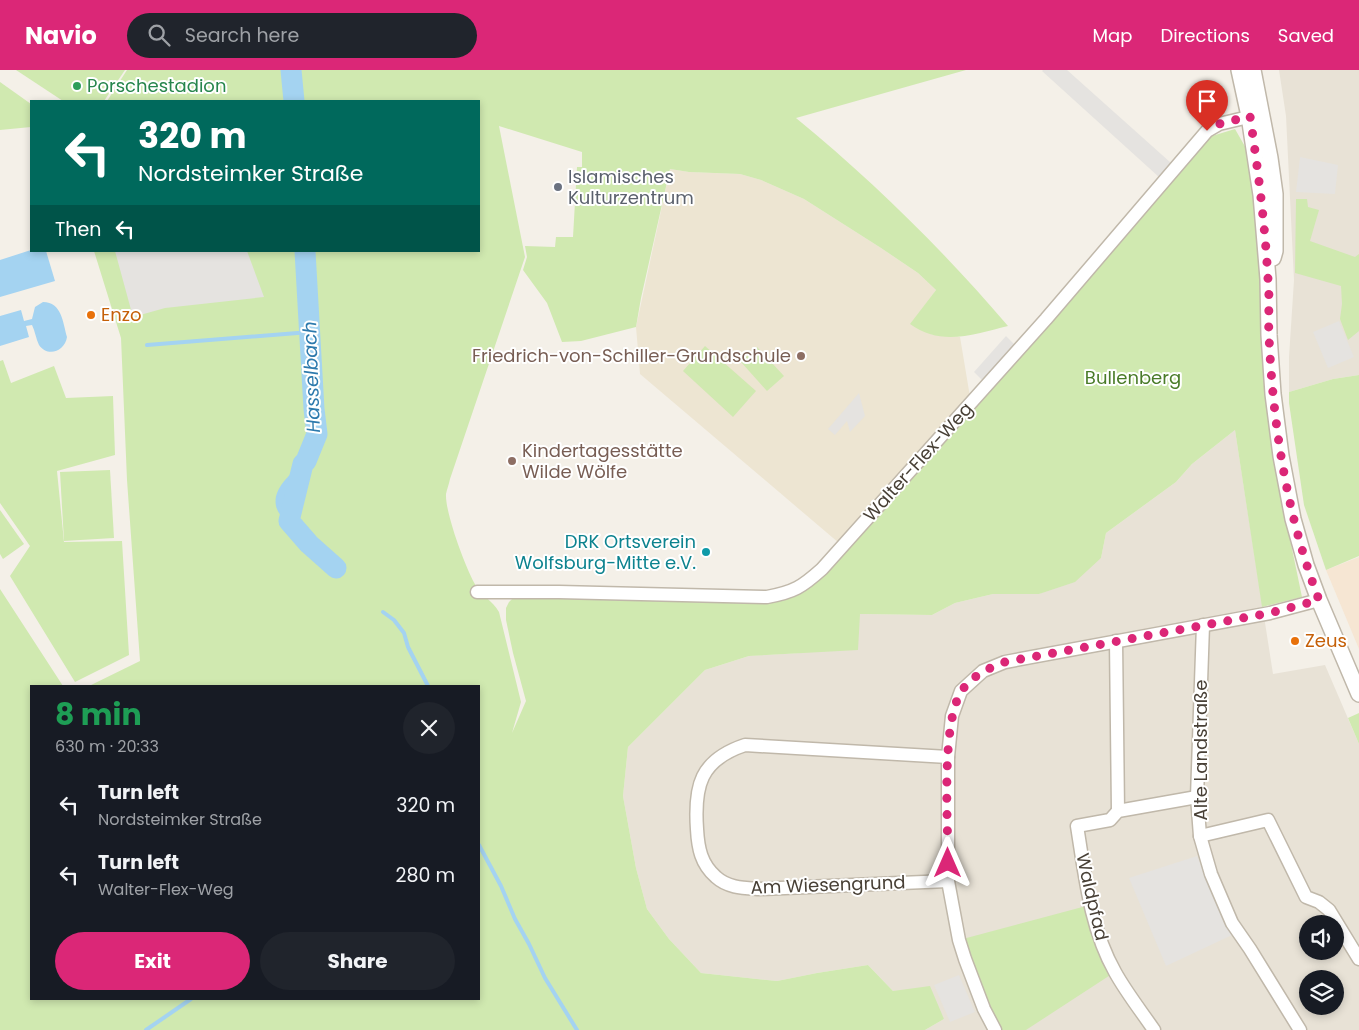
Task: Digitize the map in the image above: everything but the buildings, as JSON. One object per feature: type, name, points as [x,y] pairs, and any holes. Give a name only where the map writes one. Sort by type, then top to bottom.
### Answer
[{"type":"street","points":[[1239,70],[1256,115],[1275,194],[1275,251],[1268,279],[1268,335],[1281,456],[1293,520],[1306,565],[1319,600],[1359,694]]},
{"type":"street","points":[[1255,73],[1256,115]]},
{"type":"street","name":"Walter-Flex-Weg","points":[[477,592],[767,597],[790,592],[806,583],[822,569],[970,405],[1207,131],[1219,124],[1256,115]]},
{"type":"street","points":[[995,1030],[984,1009],[959,940],[948,881],[948,757],[952,716],[962,691],[983,670],[1005,662],[1270,613],[1319,600]]},
{"type":"street","name":"Alte Landstraße","points":[[1203,625],[1197,797],[1200,836],[1211,874],[1232,923],[1300,1030]]},
{"type":"street","points":[[1116,641],[1118,811]]},
{"type":"street","name":"Am Wiesengrund","points":[[948,757],[745,746],[732,750],[722,756],[705,772],[700,782],[696,807],[698,847],[702,859],[717,878],[730,885],[741,888],[760,889],[948,881]]},
{"type":"street","name":"Waldpfad","points":[[1154,1030],[1115,972],[1104,950],[1090,905],[1077,826],[1110,820],[1118,811],[1197,797]]},
{"type":"street","points":[[1200,836],[1268,820],[1306,897],[1319,902],[1330,910],[1359,959]]},
{"type":"shaded area","points":[[1043,70],[1067,70],[1171,163],[1159,177]]},
{"type":"shaded area","points":[[1279,70],[1359,70],[1359,375],[1333,379],[1289,392],[1289,357],[1294,280],[1286,116]]},
{"type":"shaded area","points":[[1300,157],[1338,165],[1335,194],[1296,192]]},
{"type":"shaded area","name":"Friedrich-von-Schiller-Grundschule","points":[[670,169],[689,172],[740,174],[761,180],[804,199],[918,273],[936,290],[911,324],[933,335],[960,337],[971,403],[839,543],[640,374],[636,327]]},
{"type":"shaded area","points":[[115,252],[247,252],[264,297],[165,308],[133,317]]},
{"type":"shaded area","points":[[1339,321],[1354,357],[1328,368],[1313,332]]},
{"type":"shaded area","points":[[1006,336],[1019,349],[987,385],[974,372]]},
{"type":"shaded area","points":[[859,393],[865,416],[850,432],[847,421],[835,435],[828,429]]},
{"type":"shaded area","points":[[1235,430],[1273,674],[1325,665],[1359,744],[1359,1030],[925,1030],[944,1019],[893,991],[868,965],[777,981],[701,973],[669,939],[647,909],[636,868],[623,796],[628,747],[705,670],[749,656],[800,653],[860,614],[932,615],[955,603],[993,594],[1039,594],[1101,558],[1106,533],[1176,482],[1192,464]]},
{"type":"shaded area","points":[[1359,557],[1359,649],[1326,570]]},
{"type":"shaded area","points":[[1197,856],[1232,935],[1166,966],[1129,878]]},
{"type":"shaded area","points":[[959,975],[975,1012],[950,1022],[934,985]]},
{"type":"green space","name":"Porschestadion","points":[[16,70],[125,70],[105,100],[61,100]]},
{"type":"green space","name":"Bullenberg","points":[[127,70],[966,70],[796,118],[853,167],[907,218],[959,271],[1008,326],[958,337],[934,335],[910,324],[936,290],[918,273],[804,199],[761,180],[740,174],[689,172],[670,169],[636,327],[581,341],[562,342],[547,303],[523,270],[527,257],[525,246],[555,247],[556,237],[573,237],[577,167],[582,167],[582,152],[499,126],[525,257],[446,494],[452,527],[472,578],[478,589],[499,612],[521,702],[512,733],[526,701],[506,620],[506,608],[516,595],[768,602],[793,596],[806,590],[826,573],[1176,168],[1212,136],[1235,129],[1251,157],[1257,227],[1264,370],[1274,462],[1302,597],[1262,607],[1235,430],[1192,464],[1176,482],[1106,533],[1101,558],[1075,582],[1039,594],[993,594],[955,603],[932,615],[860,614],[858,650],[749,656],[705,670],[628,747],[623,796],[636,868],[647,909],[669,939],[701,973],[777,981],[868,965],[893,991],[930,986],[944,1019],[925,1030],[0,1030],[0,589],[62,685],[30,685],[30,1000],[480,1000],[480,685],[91,685],[140,661],[127,480],[121,338],[94,252],[480,252],[480,100],[108,100]]},
{"type":"green space","points":[[0,82],[30,103],[30,127],[0,130]]},
{"type":"green space","points":[[1296,199],[1307,199],[1308,207],[1319,210],[1310,241],[1355,257],[1359,254],[1359,331],[1348,340],[1340,319],[1342,304],[1341,286],[1295,273]]},
{"type":"green space","points":[[705,346],[756,391],[733,417],[683,371]]},
{"type":"green space","points":[[757,347],[784,376],[767,391],[741,362]]},
{"type":"green space","points":[[3,360],[11,383],[54,366],[66,398],[113,396],[115,455],[57,471],[64,542],[122,541],[129,655],[75,682],[10,576],[30,546],[0,503],[0,361]]},
{"type":"green space","points":[[1359,375],[1359,556],[1326,570],[1304,505],[1289,392],[1333,379]]},
{"type":"green space","points":[[110,470],[114,538],[64,541],[60,472]]},
{"type":"green space","points":[[0,510],[24,544],[3,559],[0,554]]},
{"type":"green space","points":[[1359,713],[1359,744],[1348,718]]},
{"type":"green space","points":[[1090,905],[1115,972],[1026,1030],[996,1030],[959,940]]},
{"type":"water","points":[[30,250],[30,252],[46,252],[55,281],[0,297],[0,260]]},
{"type":"water","points":[[43,302],[54,306],[61,314],[67,337],[63,346],[51,352],[43,349],[39,345],[32,325],[26,326],[29,337],[0,346],[0,316],[21,310],[24,321],[32,319],[35,307]]},
{"type":"water","points":[[303,464],[308,481],[289,521],[279,513],[276,499],[281,485]]},
{"type":"waterway","name":"Hasselbach","points":[[291,70],[294,100]]},
{"type":"waterway","name":"Hasselbach","points":[[305,252],[317,434],[303,464],[289,521],[309,544],[336,568]]},
{"type":"waterway","points":[[147,345],[310,332]]},
{"type":"waterway","name":"Hasselbach","points":[[383,612],[394,620],[404,633],[408,647],[427,685]]},
{"type":"waterway","points":[[480,847],[545,978],[577,1030]]},
{"type":"waterway","name":"Hasselbach","points":[[146,1030],[190,1000]]},
{"type":"place","name":"Porschestadion","points":[[77,86]]},
{"type":"place","name":"Islamisches Kulturzentrum","points":[[558,187]]},
{"type":"place","name":"Enzo","points":[[91,315]]},
{"type":"place","name":"Friedrich-von-Schiller-Grundschule","points":[[801,356]]},
{"type":"place","name":"Kindertagesstätte Wilde Wölfe","points":[[512,461]]},
{"type":"place","name":"DRK Ortsverein Wolfsburg-Mitte e.V.","points":[[706,552]]},
{"type":"place","name":"Zeus","points":[[1295,641]]},
{"type":"route","points":[[948,863],[948,757],[952,716],[962,691],[983,670],[1005,662],[1270,613],[1319,600],[1306,565],[1293,520],[1281,456],[1268,335],[1268,279],[1261,199],[1250,116],[1219,124],[1207,131]]}]
